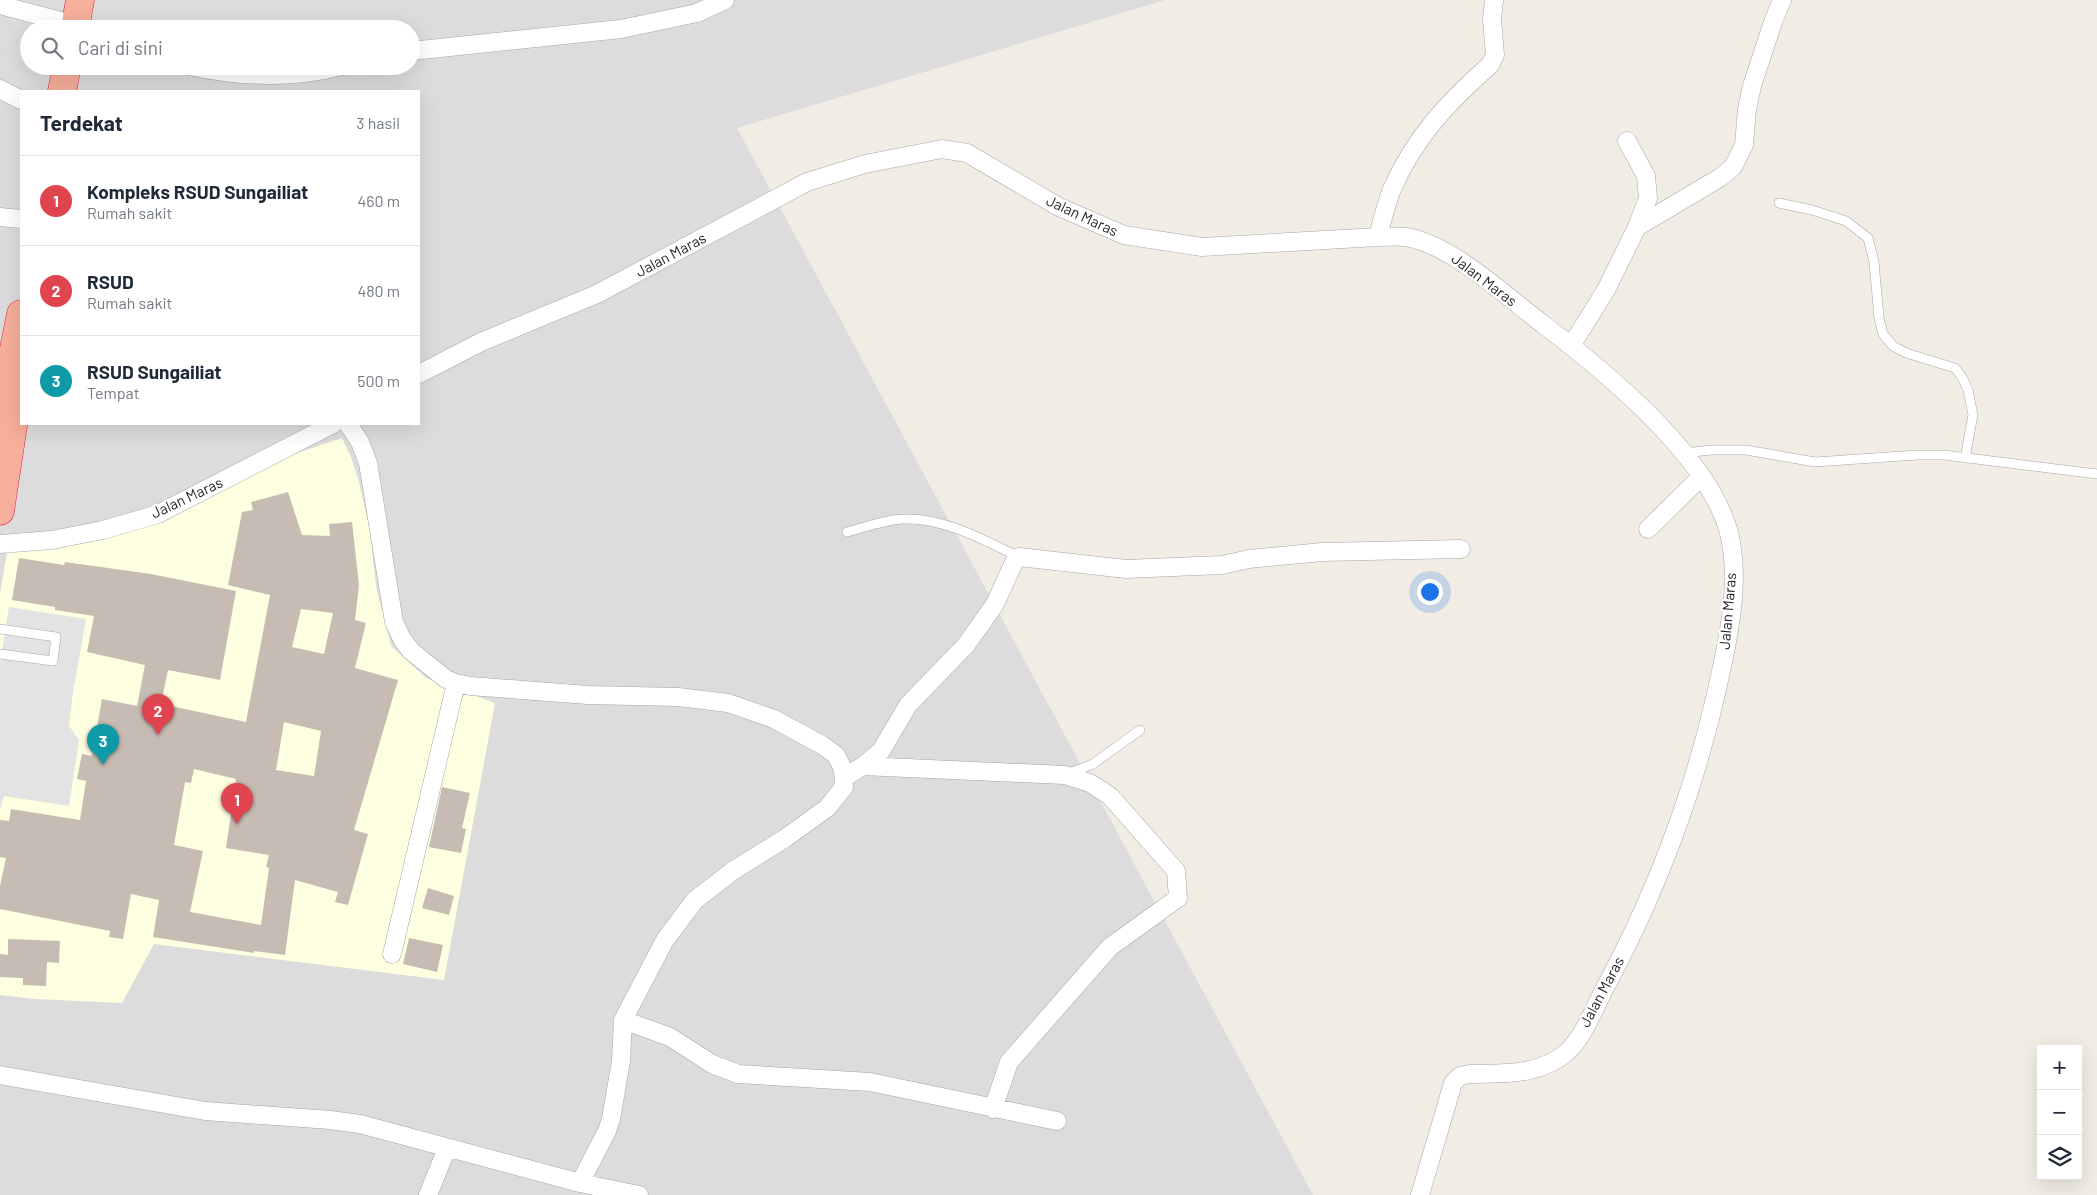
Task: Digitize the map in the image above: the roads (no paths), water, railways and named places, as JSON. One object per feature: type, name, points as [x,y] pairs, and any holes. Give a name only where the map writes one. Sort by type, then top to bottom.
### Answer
[{"type":"highway","points":[[81,20],[94,0]]},
{"type":"highway","points":[[62,90],[65,75]]},
{"type":"highway","points":[[78,90],[81,75]]},
{"type":"highway","points":[[0,419],[20,319]]},
{"type":"highway","points":[[0,511],[20,391]]},
{"type":"street","points":[[420,50],[621,29],[697,13],[725,0]]},
{"type":"street","points":[[1378,237],[1392,189],[1418,143],[1438,114],[1490,65],[1494,55],[1492,19],[1494,0]]},
{"type":"street","points":[[1637,227],[1721,177],[1734,167],[1744,145],[1747,109],[1752,86],[1782,0]]},
{"type":"street","points":[[0,5],[75,20]]},
{"type":"street","points":[[261,75],[292,75]]},
{"type":"street","points":[[0,89],[20,99]]},
{"type":"street","points":[[1571,346],[1606,290],[1637,227],[1648,198],[1646,176],[1627,141]]},
{"type":"street","name":"Jalan Maras","points":[[420,373],[482,342],[597,294],[806,182],[865,164],[942,149],[967,153],[1059,207],[1124,235],[1202,247],[1378,237],[1406,237],[1432,245],[1456,257],[1571,346],[1658,423],[1701,476],[1719,508],[1728,529],[1732,553],[1733,590],[1728,640],[1708,732],[1654,890],[1577,1040],[1567,1052],[1553,1062],[1533,1071],[1460,1076],[1453,1083],[1420,1195]]},
{"type":"street","points":[[0,217],[20,219]]},
{"type":"street","name":"Jalan Maras","points":[[0,544],[52,540],[103,530],[158,514],[331,425]]},
{"type":"street","points":[[349,425],[360,442],[368,463],[390,605],[398,631],[402,639],[418,657],[446,679],[470,686],[588,695],[678,697],[728,704],[774,719],[822,745],[836,755],[845,777],[842,791],[827,808],[784,839],[734,870],[695,900],[664,940],[623,1020],[621,1061],[611,1119],[607,1132],[580,1183]]},
{"type":"street","points":[[1648,530],[1701,476]]},
{"type":"street","points":[[845,777],[863,766],[881,751],[908,705],[966,645],[995,604],[1015,560],[1019,557],[1126,570],[1222,565],[1249,559],[1322,552],[1461,549]]},
{"type":"street","points":[[392,954],[456,683]]},
{"type":"street","points":[[863,766],[1065,775],[1090,783],[1110,796],[1176,871],[1178,898],[1110,947],[1008,1062],[994,1109]]},
{"type":"street","points":[[623,1020],[670,1037],[712,1064],[738,1074],[870,1082],[1057,1121]]},
{"type":"street","points":[[0,1075],[205,1111],[360,1124],[580,1183],[639,1195]]},
{"type":"street","points":[[428,1195],[448,1148]]},
{"type":"lane","points":[[1779,203],[1812,210],[1846,221],[1868,238],[1874,262],[1879,318],[1884,334],[1893,346],[1906,353],[1955,368],[1968,390],[1973,415],[1965,458]]},
{"type":"lane","points":[[1683,453],[1712,450],[1746,450],[1815,462],[1944,455],[2097,474]]},
{"type":"lane","points":[[847,532],[886,521],[915,519],[966,533],[1019,557]]},
{"type":"lane","points":[[0,629],[56,637],[53,661],[0,654]]},
{"type":"lane","points":[[1065,775],[1093,764],[1140,730]]},
{"type":"place","name":"RSUD","points":[[158,735]]},
{"type":"place","name":"RSUD Sungailiat","points":[[103,765]]},
{"type":"place","name":"Kompleks RSUD Sungailiat","points":[[237,824]]}]
